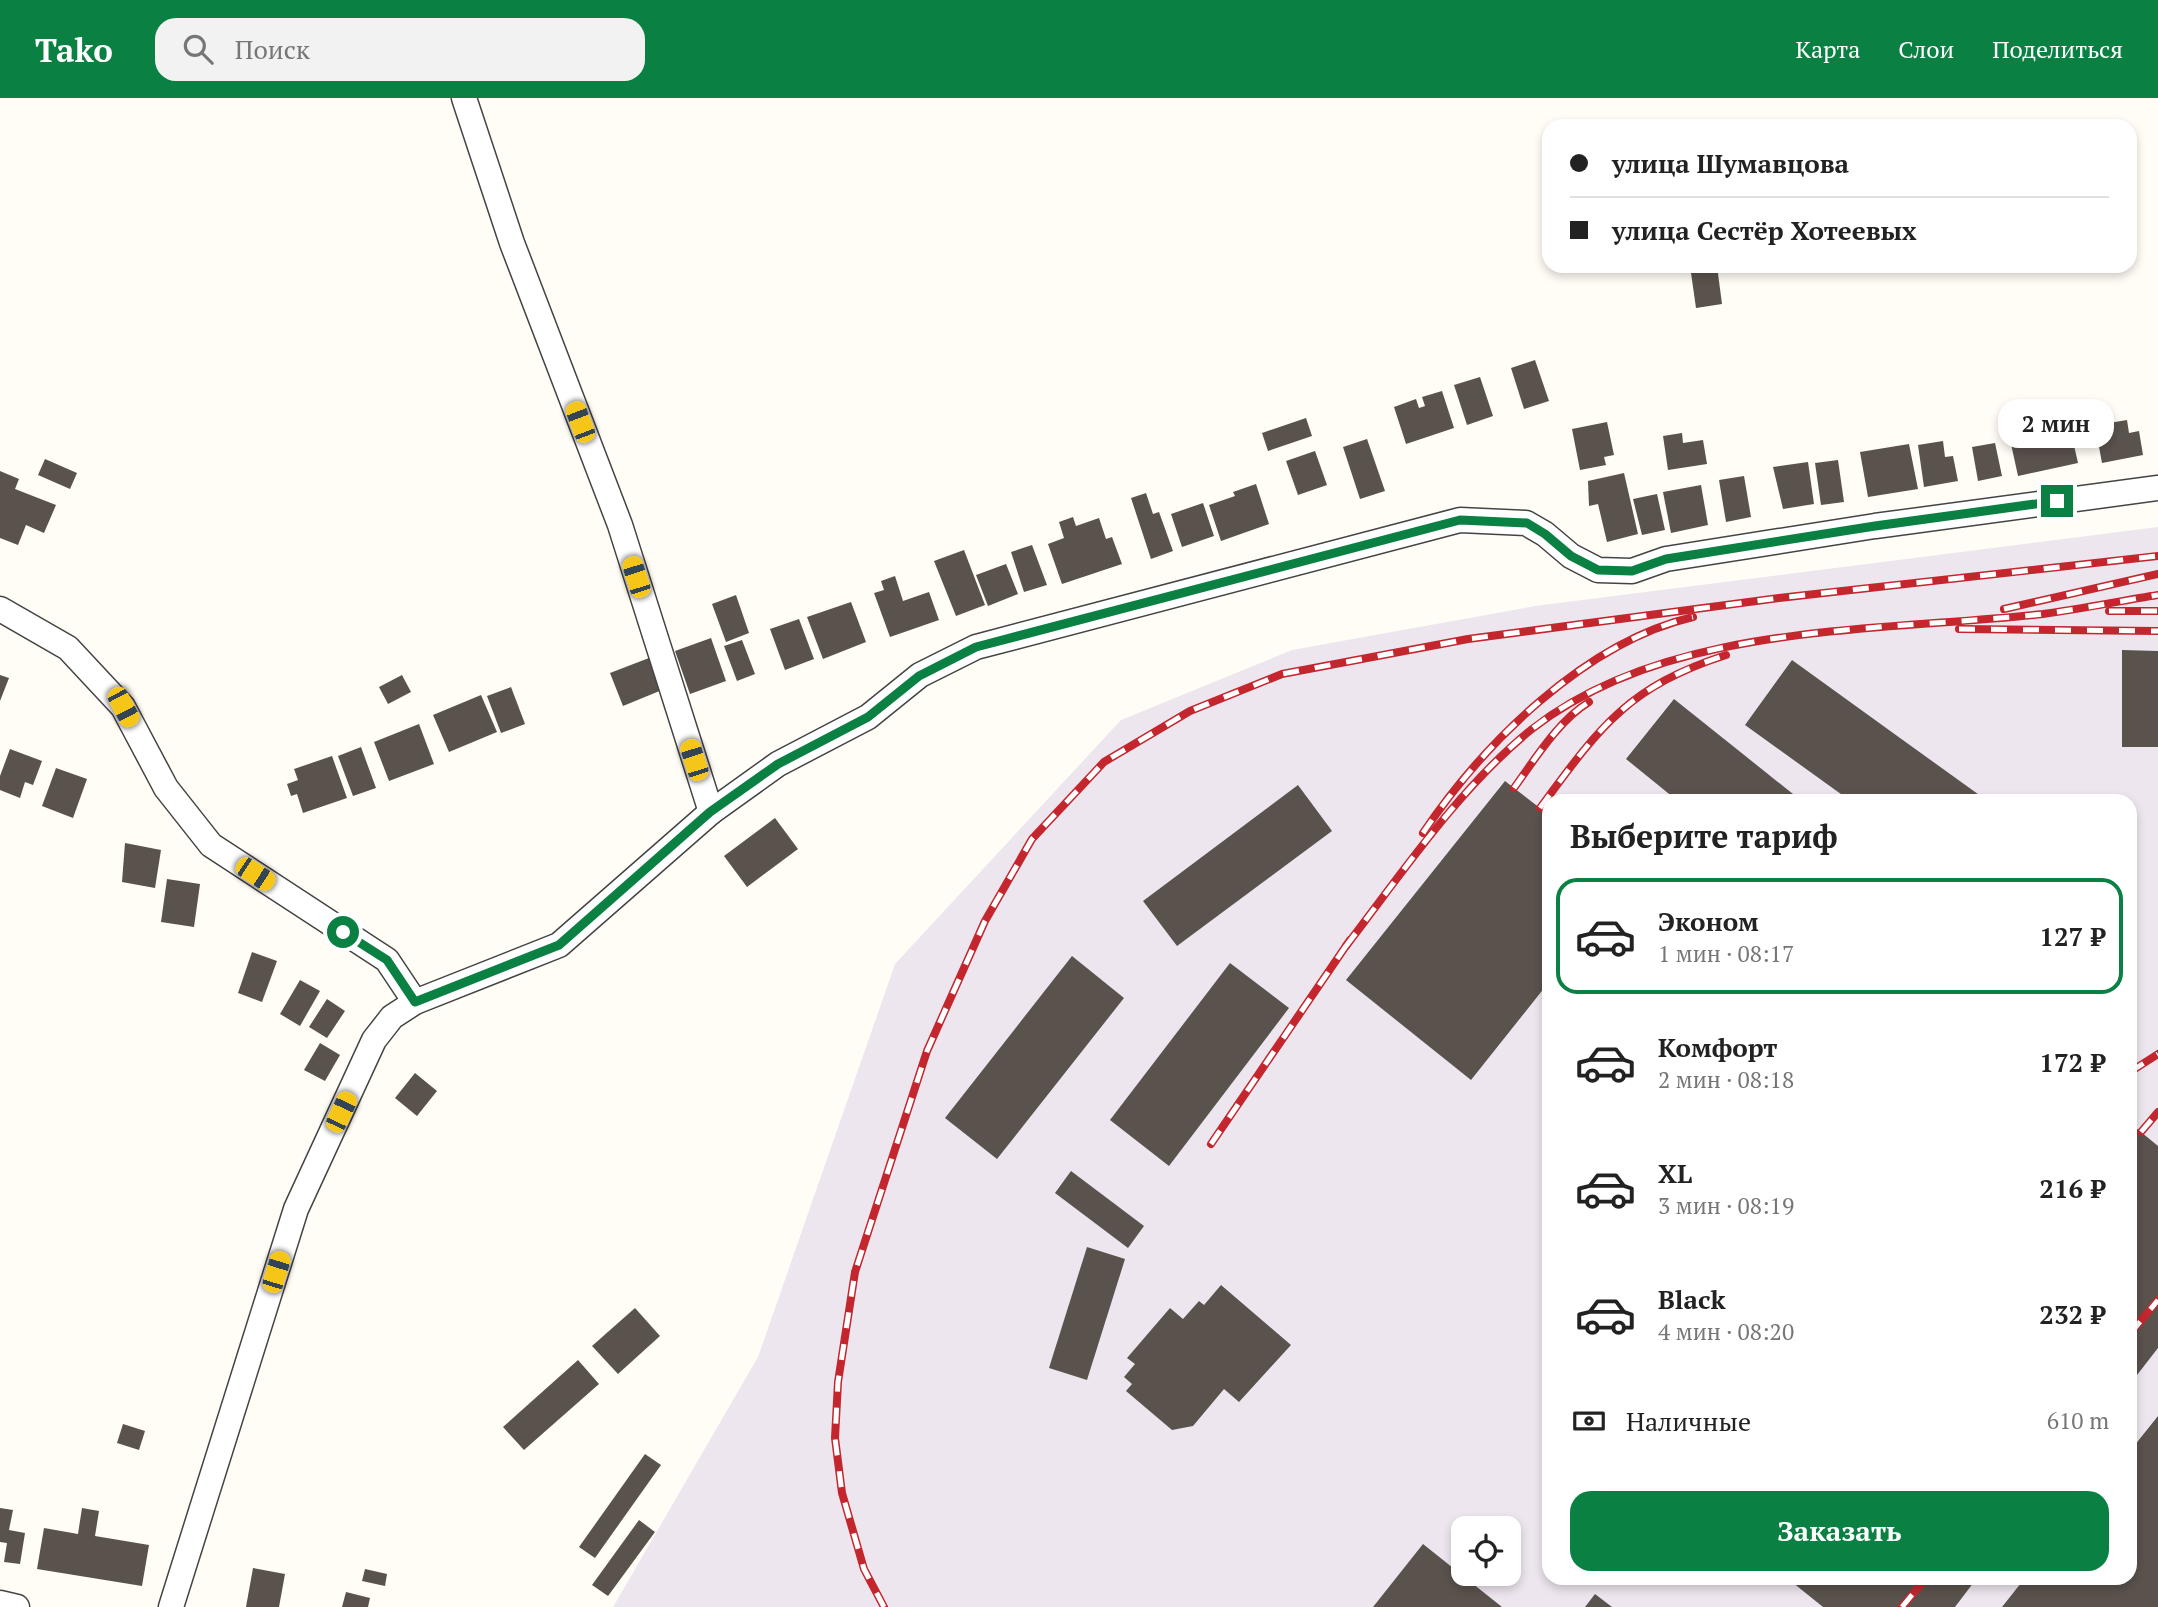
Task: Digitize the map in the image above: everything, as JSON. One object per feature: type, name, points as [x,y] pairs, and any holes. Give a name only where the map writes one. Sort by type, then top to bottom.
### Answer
[{"type":"street","points":[[464,98],[512,243],[620,525],[710,812]]},
{"type":"street","points":[[172,1607],[296,1209],[374,1040],[392,1017],[415,1002],[559,945],[710,812],[778,764],[868,717],[919,676],[976,647],[1460,520],[1527,523],[1571,556],[1598,570],[1632,571],[1666,559],[1875,526],[2158,488]]},
{"type":"street","points":[[0,609],[68,648],[123,707],[166,788],[211,845],[387,960],[415,1002]]},
{"type":"street","points":[[0,1603],[18,1607]]},
{"type":"shaded area","points":[[2158,527],[2158,1607],[613,1607],[758,1357],[895,964],[1121,720],[1292,650],[1535,606]]},
{"type":"building","points":[[1691,273],[1718,273],[1722,304],[1696,308]]},
{"type":"building","points":[[1535,360],[1549,401],[1524,409],[1511,368]]},
{"type":"building","points":[[1480,377],[1493,416],[1467,425],[1454,385]]},
{"type":"building","points":[[1442,391],[1454,428],[1406,444],[1394,407],[1416,399],[1419,408],[1425,406],[1422,397]]},
{"type":"building","points":[[1306,418],[1312,436],[1268,451],[1262,433]]},
{"type":"building","points":[[2127,420],[2129,433],[2139,431],[2143,455],[2102,463],[2097,436],[2111,434],[2109,423]]},
{"type":"building","points":[[1607,422],[1614,455],[1604,457],[1606,465],[1580,470],[1572,429]]},
{"type":"building","points":[[2071,432],[2078,463],[2018,476],[2011,444]]},
{"type":"building","points":[[1682,433],[1683,443],[1703,440],[1707,464],[1668,470],[1663,436]]},
{"type":"building","points":[[1367,439],[1385,491],[1360,499],[1343,447]]},
{"type":"building","points":[[1943,441],[1945,457],[1953,456],[1958,481],[1924,487],[1918,445]]},
{"type":"building","points":[[1995,443],[2002,476],[1978,481],[1972,447]]},
{"type":"building","points":[[1909,444],[1918,489],[1868,497],[1860,452]]},
{"type":"building","points":[[1315,451],[1327,485],[1298,495],[1286,461]]},
{"type":"building","points":[[45,459],[77,473],[70,489],[38,475]]},
{"type":"building","points":[[1838,460],[1844,502],[1821,505],[1815,463]]},
{"type":"building","points":[[1808,462],[1814,504],[1783,509],[1773,467]]},
{"type":"building","points":[[0,471],[19,479],[15,489],[56,505],[44,533],[26,525],[18,545],[0,538]]},
{"type":"building","points":[[1624,473],[1638,534],[1607,542],[1598,504],[1589,506],[1588,481]]},
{"type":"building","points":[[1744,476],[1751,517],[1726,522],[1719,480]]},
{"type":"building","points":[[1256,484],[1269,524],[1221,541],[1209,505],[1235,496],[1233,492]]},
{"type":"building","points":[[1701,485],[1708,525],[1671,533],[1663,492]]},
{"type":"building","points":[[1146,493],[1153,514],[1159,512],[1173,551],[1151,559],[1131,498]]},
{"type":"building","points":[[1657,494],[1665,530],[1642,535],[1633,499]]},
{"type":"building","points":[[1203,503],[1214,536],[1182,547],[1171,514]]},
{"type":"building","points":[[1073,517],[1076,526],[1099,518],[1106,539],[1112,537],[1122,564],[1062,584],[1048,544],[1064,538],[1059,522]]},
{"type":"building","points":[[1032,545],[1047,585],[1024,592],[1011,552]]},
{"type":"building","points":[[964,550],[985,605],[956,616],[934,561]]},
{"type":"building","points":[[1006,564],[1018,594],[988,606],[976,575]]},
{"type":"building","points":[[895,576],[903,601],[929,592],[939,620],[890,637],[874,593],[884,590],[881,581]]},
{"type":"building","points":[[736,595],[749,633],[726,642],[712,604]]},
{"type":"building","points":[[851,602],[866,642],[823,659],[807,617]]},
{"type":"building","points":[[799,619],[814,659],[785,670],[770,629]]},
{"type":"building","points":[[711,638],[726,681],[690,694],[675,651]]},
{"type":"building","points":[[742,640],[755,674],[737,681],[724,646]]},
{"type":"building","points":[[2122,650],[2158,651],[2158,747],[2122,747]]},
{"type":"building","points":[[649,658],[662,690],[623,706],[610,673]]},
{"type":"building","points":[[1792,660],[1978,794],[1841,794],[1745,725]]},
{"type":"building","points":[[0,675],[9,678],[0,701]]},
{"type":"building","points":[[402,675],[411,692],[388,704],[379,687]]},
{"type":"building","points":[[511,687],[525,724],[501,733],[487,696]]},
{"type":"building","points":[[481,695],[497,732],[449,752],[433,715]]},
{"type":"building","points":[[1674,699],[1793,794],[1669,794],[1626,759]]},
{"type":"building","points":[[419,724],[434,764],[389,781],[374,742]]},
{"type":"building","points":[[361,747],[376,788],[353,796],[338,756]]},
{"type":"building","points":[[10,749],[42,761],[33,785],[25,782],[20,798],[0,790],[0,776]]},
{"type":"building","points":[[332,756],[347,798],[303,813],[297,794],[291,796],[287,784],[298,780],[294,769]]},
{"type":"building","points":[[56,768],[87,779],[73,818],[42,806]]},
{"type":"building","points":[[1505,781],[1542,810],[1542,991],[1471,1080],[1346,980]]},
{"type":"building","points":[[1298,785],[1332,831],[1177,946],[1143,901]]},
{"type":"building","points":[[775,818],[798,849],[747,887],[724,856]]},
{"type":"building","points":[[125,843],[161,850],[155,888],[122,882]]},
{"type":"building","points":[[167,879],[200,884],[194,927],[161,922]]},
{"type":"building","points":[[252,952],[277,961],[262,1002],[238,993]]},
{"type":"building","points":[[1072,956],[1124,998],[997,1159],[945,1118]]},
{"type":"building","points":[[1230,963],[1289,1008],[1169,1166],[1110,1120]]},
{"type":"building","points":[[300,980],[320,991],[300,1026],[280,1014]]},
{"type":"building","points":[[327,999],[345,1011],[327,1038],[309,1027]]},
{"type":"building","points":[[320,1043],[340,1055],[325,1081],[304,1070]]},
{"type":"building","points":[[415,1073],[437,1091],[417,1116],[395,1098]]},
{"type":"building","points":[[2137,1129],[2158,1146],[2158,1348],[2137,1375]]},
{"type":"building","points":[[1071,1171],[1144,1226],[1128,1248],[1055,1193]]},
{"type":"building","points":[[1087,1247],[1125,1259],[1087,1380],[1049,1368]]},
{"type":"building","points":[[1221,1285],[1291,1345],[1239,1402],[1224,1389],[1193,1426],[1172,1430],[1126,1391],[1132,1384],[1124,1377],[1135,1364],[1127,1358],[1170,1308],[1183,1319],[1199,1301],[1204,1305]]},
{"type":"building","points":[[635,1308],[660,1336],[618,1374],[592,1346]]},
{"type":"building","points":[[578,1360],[599,1384],[524,1450],[503,1427]]},
{"type":"building","points":[[2158,1416],[2158,1607],[2002,1607],[2019,1585],[2137,1585],[2137,1442]]},
{"type":"building","points":[[123,1424],[145,1431],[139,1450],[117,1443]]},
{"type":"building","points":[[645,1454],[661,1465],[595,1558],[579,1547]]},
{"type":"building","points":[[0,1508],[13,1510],[9,1530],[25,1533],[20,1564],[4,1562],[7,1543],[0,1542]]},
{"type":"building","points":[[82,1508],[99,1511],[95,1536],[149,1545],[142,1586],[37,1569],[44,1528],[78,1534]]},
{"type":"building","points":[[639,1520],[655,1532],[608,1596],[592,1585]]},
{"type":"building","points":[[1423,1544],[1451,1566],[1451,1586],[1476,1586],[1502,1607],[1373,1607]]},
{"type":"building","points":[[253,1568],[285,1574],[279,1607],[246,1607]]},
{"type":"building","points":[[365,1569],[387,1574],[385,1586],[362,1581]]},
{"type":"building","points":[[1796,1585],[1972,1585],[1955,1607],[1823,1607]]},
{"type":"building","points":[[346,1592],[370,1598],[368,1607],[342,1607]]},
{"type":"building","points":[[1595,1594],[1612,1607],[1585,1607]]},
{"type":"railway","points":[[884,1607],[864,1569],[842,1493],[835,1438],[838,1382],[855,1272],[927,1051],[985,921],[1032,839],[1104,762],[1190,711],[1282,674],[1468,639],[1779,598],[2158,556]]},
{"type":"railway","points":[[2004,609],[2158,574]]},
{"type":"railway","points":[[1346,946],[1456,804],[1506,752],[1532,729],[1586,694],[1646,668],[1710,650],[1777,638],[2043,614],[2158,595]]},
{"type":"railway","points":[[2109,611],[2158,611]]},
{"type":"railway","points":[[1423,833],[1475,765],[1540,701],[1576,673],[1614,649],[1653,630],[1693,617]]},
{"type":"railway","points":[[1959,629],[2158,631]]},
{"type":"railway","points":[[1551,794],[1599,733],[1639,696],[1692,667],[1726,655]]},
{"type":"railway","points":[[1514,788],[1558,729],[1589,702]]},
{"type":"railway","points":[[1211,1144],[1350,940]]},
{"type":"railway","points":[[2137,1068],[2158,1054]]},
{"type":"railway","points":[[2141,1132],[2158,1112]]},
{"type":"railway","points":[[2137,1326],[2158,1300]]},
{"type":"railway","points":[[1902,1607],[1920,1585]]},
{"type":"route","points":[[343,932],[387,960],[415,1002],[559,945],[640,877],[710,812],[778,764],[868,717],[919,676],[976,647],[1460,520],[1527,523],[1571,556],[1598,570],[1632,571],[1666,559],[2057,501]]}]
